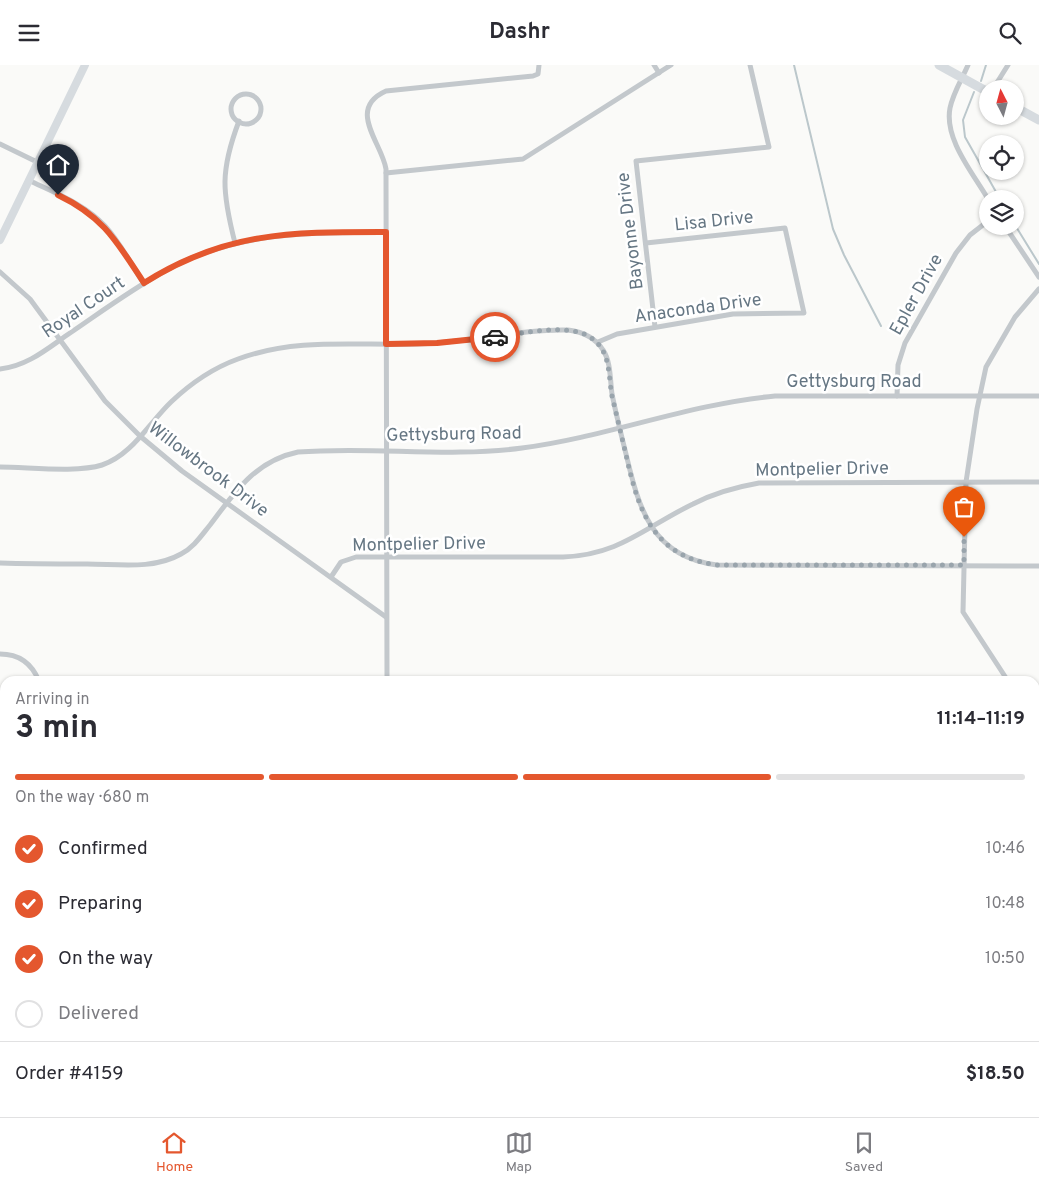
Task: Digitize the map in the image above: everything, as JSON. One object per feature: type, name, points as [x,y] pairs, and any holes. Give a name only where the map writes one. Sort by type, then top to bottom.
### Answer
[{"type":"main road","points":[[939,65],[979,87]]},
{"type":"main road","points":[[1024,112],[1039,120]]},
{"type":"street","points":[[0,240],[85,65]]},
{"type":"street","points":[[387,676],[386,173],[382,151],[367,123],[369,109],[377,97],[393,90],[534,76],[538,74],[539,65]]},
{"type":"street","points":[[654,65],[659,73]]},
{"type":"street","points":[[386,173],[523,159],[671,65]]},
{"type":"street","name":"Bayonne Drive","points":[[655,327],[636,161],[769,147],[750,65]]},
{"type":"street","points":[[968,65],[950,109],[951,132],[983,190]]},
{"type":"street","points":[[1000,75],[1002,65]]},
{"type":"street","points":[[998,80],[1008,65]]},
{"type":"street","points":[[242,94],[254,96],[261,107],[258,118],[250,123],[238,121],[231,110],[234,100],[242,94]]},
{"type":"street","points":[[235,243],[226,202],[224,179],[229,148],[238,121]]},
{"type":"street","points":[[0,144],[37,162]]},
{"type":"street","points":[[28,180],[73,202],[94,216],[116,241],[144,283]]},
{"type":"street","name":"Lisa Drive","points":[[646,243],[785,228],[804,313]]},
{"type":"street","name":"Epler Drive","points":[[897,396],[898,365],[905,343],[956,253],[970,235],[979,228]]},
{"type":"street","name":"Royal Court","points":[[0,369],[13,367],[32,359],[144,283],[178,264],[235,243],[291,233],[386,232]]},
{"type":"street","points":[[1011,235],[1039,277]]},
{"type":"street","name":"Willowbrook Drive","points":[[0,272],[27,296],[105,401],[140,436],[182,471],[386,617]]},
{"type":"street","points":[[1005,676],[963,612],[966,482],[980,396],[989,360],[1015,317],[1039,289]]},
{"type":"street","name":"Anaconda Drive","points":[[598,342],[617,334],[733,314],[804,313]]},
{"type":"street","points":[[0,467],[95,467],[119,457],[170,403],[190,386],[235,360],[272,349],[293,345],[437,343],[563,330],[578,331],[598,342],[608,360],[620,427],[635,493],[642,511],[652,528],[664,542],[680,553],[698,561],[717,565],[1039,566]]},
{"type":"street","name":"Gettysburg Road","points":[[0,563],[142,565],[158,563],[173,558],[190,549],[252,473],[285,454],[308,451],[504,450],[548,444],[740,399],[775,396],[1039,396]]},
{"type":"street","name":"Montpelier Drive","points":[[331,577],[346,559],[356,557],[574,557],[612,549],[693,504],[722,491],[759,483],[1039,481]]},
{"type":"street","points":[[0,654],[19,658],[28,664],[36,676]]},
{"type":"waterway","points":[[794,65],[833,229],[844,255],[881,326]]},
{"type":"waterway","points":[[981,80],[986,65]]},
{"type":"waterway","points":[[974,92],[963,120],[965,137],[995,190]]},
{"type":"waterway","points":[[1021,235],[1039,264]]},
{"type":"way so far","points":[[495,337],[568,330],[588,335],[598,342],[608,360],[612,395],[635,493],[642,511],[652,528],[664,542],[689,558],[717,565],[964,565],[964,537]]},
{"type":"route","points":[[58,195],[86,209],[105,226],[144,283],[196,256],[221,247],[265,236],[291,233],[386,232],[386,344],[437,343],[495,337]]}]
